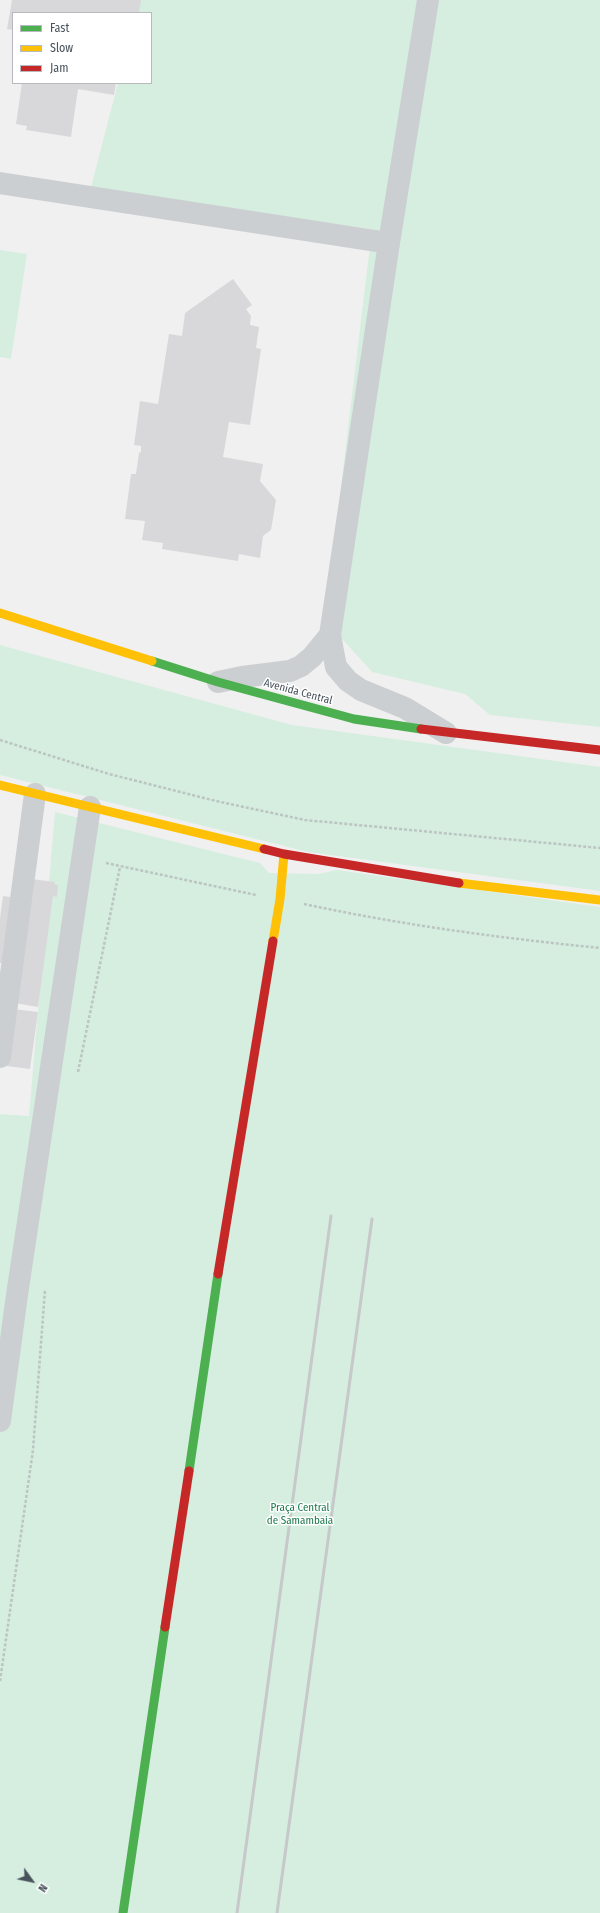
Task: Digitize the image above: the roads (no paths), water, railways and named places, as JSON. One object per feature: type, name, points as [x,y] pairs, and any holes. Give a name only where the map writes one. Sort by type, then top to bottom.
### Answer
[{"type":"main road","name":"Avenida Central","points":[[0,613],[218,682],[354,719],[446,733],[600,750]]},
{"type":"main road","points":[[0,785],[284,854],[447,882],[600,900]]},
{"type":"main road","points":[[123,1913],[226,1220],[280,899],[284,854]]},
{"type":"street","points":[[428,0],[389,243],[330,635],[336,667],[348,682],[361,690],[405,708],[446,733]]},
{"type":"street","points":[[0,183],[389,243]]},
{"type":"street","points":[[218,682],[242,677],[290,671],[301,666],[312,657],[330,635]]},
{"type":"street","points":[[0,1057],[35,794]]},
{"type":"street","points":[[0,1421],[17,1295],[90,807]]},
{"type":"railway","points":[[237,1913],[331,1216]]},
{"type":"railway","points":[[277,1913],[372,1219]]},
{"type":"park label","name":"Praça Central de Samambaia","points":[[300,1514]]}]
